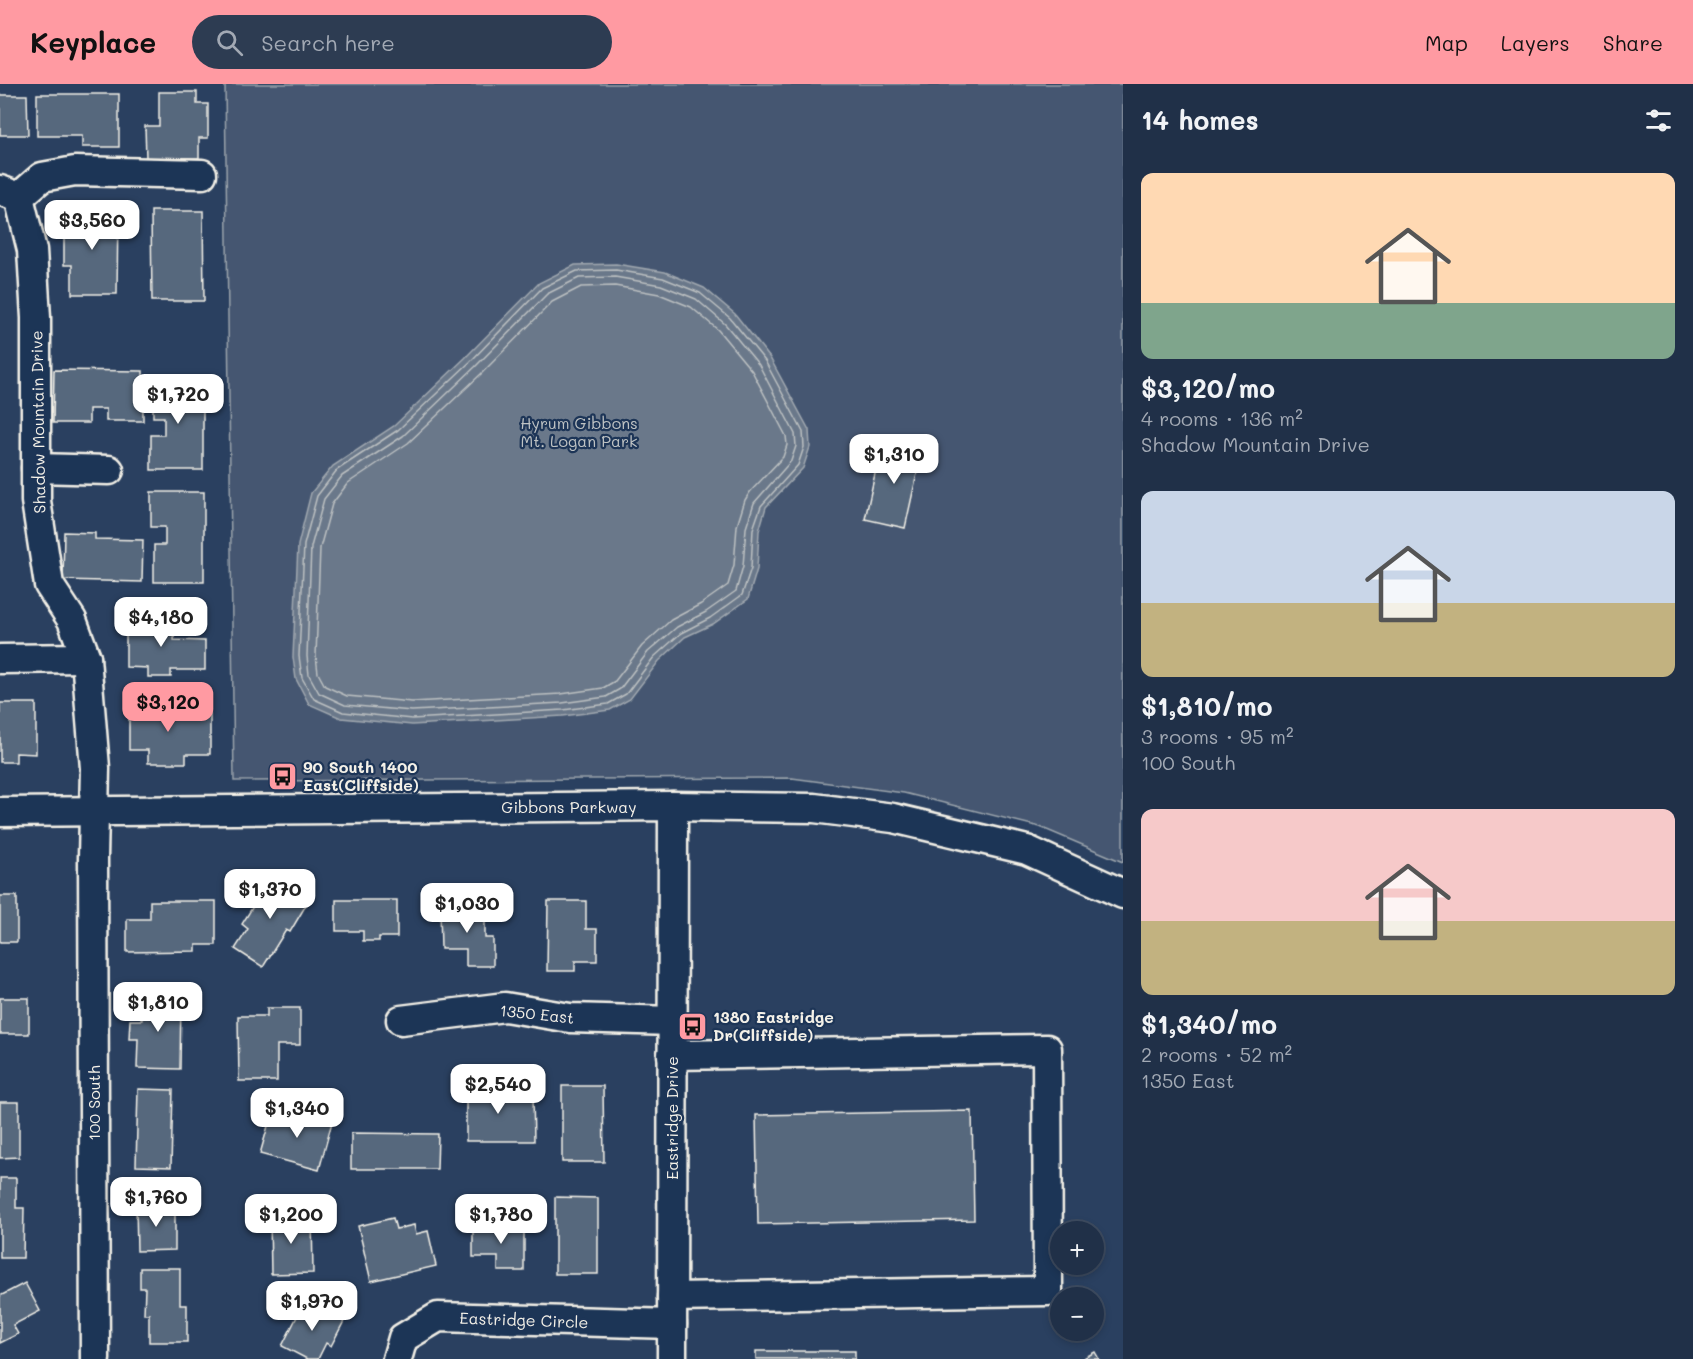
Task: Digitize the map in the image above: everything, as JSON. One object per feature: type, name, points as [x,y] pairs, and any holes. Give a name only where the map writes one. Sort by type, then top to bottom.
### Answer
[{"type":"street","points":[[10,194],[42,177],[75,171],[202,174]]},
{"type":"street","name":"Shadow Mountain Drive","points":[[10,194],[32,250],[34,272],[36,501],[49,585],[72,620],[86,658],[94,768],[93,811]]},
{"type":"street","points":[[36,468],[109,470]]},
{"type":"street","points":[[0,659],[86,658]]},
{"type":"street","name":"Gibbons Parkway","points":[[0,812],[673,806],[814,808],[894,818],[1027,850],[1123,894]]},
{"type":"street","name":"Eastridge Drive","points":[[672,1359],[673,806]]},
{"type":"street","name":"100 South","points":[[93,811],[95,1359]]},
{"type":"street","name":"1350 East","points":[[401,1020],[505,1007],[570,1018],[673,1021]]},
{"type":"street","name":"Eastridge Circle","points":[[397,1359],[403,1338],[438,1317],[672,1311],[1048,1291],[1047,1048],[672,1055]]},
{"type":"green space","name":"Hyrum Gibbons Mt. Logan Park","points":[[225,84],[1123,84],[1123,862],[1040,827],[904,793],[792,778],[234,781]]},
{"type":"water","points":[[616,264],[665,272],[704,288],[735,314],[770,358],[809,430],[810,447],[803,468],[766,507],[759,531],[757,569],[748,599],[713,624],[685,637],[659,661],[630,699],[610,710],[563,716],[412,725],[341,718],[309,704],[296,679],[293,657],[298,545],[311,493],[333,466],[394,426],[539,283],[575,265]]},
{"type":"building","points":[[159,92],[197,92],[197,104],[208,104],[208,138],[199,138],[199,158],[146,158],[145,126],[159,126]]},
{"type":"building","points":[[37,94],[119,94],[119,147],[82,147],[82,136],[37,136]]},
{"type":"building","points":[[0,95],[27,95],[28,135],[0,135]]},
{"type":"building","points":[[64,210],[118,211],[117,294],[72,294],[72,265],[64,265]]},
{"type":"building","points":[[151,211],[203,211],[204,301],[152,301]]},
{"type":"building","points":[[54,370],[143,371],[143,421],[106,421],[106,409],[89,409],[89,423],[53,423]]},
{"type":"building","points":[[153,380],[203,380],[203,470],[151,470],[151,435],[164,435],[164,417],[153,417]]},
{"type":"building","points":[[882,442],[922,451],[905,528],[865,519]]},
{"type":"building","points":[[151,492],[204,492],[204,582],[154,582],[154,545],[165,545],[165,527],[151,527]]},
{"type":"building","points":[[64,532],[95,533],[95,539],[143,540],[142,582],[63,580]]},
{"type":"building","points":[[126,618],[175,619],[174,640],[205,641],[205,670],[171,670],[171,677],[148,677],[148,668],[126,667]]},
{"type":"building","points":[[0,703],[36,703],[36,754],[16,753],[16,762],[0,762]]},
{"type":"building","points":[[129,704],[161,704],[161,713],[210,713],[210,754],[186,754],[186,763],[148,763],[148,750],[129,750]]},
{"type":"building","points":[[272,876],[309,900],[290,932],[286,930],[263,967],[235,949],[248,929],[242,924]]},
{"type":"building","points":[[0,896],[17,896],[17,942],[0,942]]},
{"type":"building","points":[[336,900],[397,900],[397,937],[379,937],[379,941],[363,941],[363,931],[336,931]]},
{"type":"building","points":[[150,901],[216,901],[216,945],[196,945],[196,951],[127,952],[127,919],[150,919]]},
{"type":"building","points":[[548,901],[586,901],[586,929],[597,929],[597,961],[575,961],[575,971],[547,971]]},
{"type":"building","points":[[485,907],[485,938],[493,938],[493,966],[466,966],[466,949],[441,949],[440,908]]},
{"type":"building","points":[[143,996],[181,997],[180,1069],[137,1068],[138,1039],[129,1039],[130,1020],[142,1020]]},
{"type":"building","points":[[0,998],[29,998],[29,1034],[0,1034]]},
{"type":"building","points":[[267,1008],[300,1008],[300,1045],[277,1045],[277,1081],[239,1081],[238,1016],[267,1016]]},
{"type":"building","points":[[466,1083],[500,1083],[500,1096],[533,1096],[534,1141],[466,1141]]},
{"type":"building","points":[[562,1086],[603,1086],[604,1162],[562,1162]]},
{"type":"building","points":[[138,1089],[173,1090],[171,1167],[136,1166]]},
{"type":"building","points":[[0,1102],[19,1102],[19,1157],[0,1158]]},
{"type":"building","points":[[972,1111],[974,1220],[758,1224],[756,1115]]},
{"type":"building","points":[[272,1112],[292,1118],[294,1112],[332,1122],[319,1170],[260,1154]]},
{"type":"building","points":[[351,1133],[438,1134],[437,1169],[351,1169]]},
{"type":"building","points":[[0,1178],[16,1178],[16,1208],[24,1208],[23,1258],[0,1258]]},
{"type":"building","points":[[555,1197],[598,1198],[598,1274],[555,1274]]},
{"type":"building","points":[[136,1206],[175,1206],[175,1250],[137,1251]]},
{"type":"building","points":[[270,1217],[312,1217],[313,1273],[271,1274]]},
{"type":"building","points":[[393,1218],[396,1229],[414,1225],[416,1234],[428,1231],[436,1266],[371,1281],[358,1226]]},
{"type":"building","points":[[473,1225],[524,1225],[524,1271],[498,1271],[498,1257],[473,1257]]},
{"type":"building","points":[[140,1268],[180,1268],[180,1305],[187,1305],[187,1342],[149,1342],[149,1314],[144,1314],[145,1288],[140,1288]]},
{"type":"building","points":[[25,1283],[40,1311],[13,1325],[18,1334],[0,1343],[0,1296]]},
{"type":"building","points":[[305,1301],[344,1321],[331,1346],[326,1343],[318,1359],[307,1359],[282,1346]]},
{"type":"building","points":[[756,1351],[855,1351],[855,1359],[756,1359]]},
{"type":"building","points":[[1095,1352],[1099,1359],[1082,1359]]},
{"type":"place","name":"90 South 1400 East(Cliffside)","points":[[282,776]]},
{"type":"place","name":"1380 Eastridge Dr(Cliffside)","points":[[692,1026]]}]
